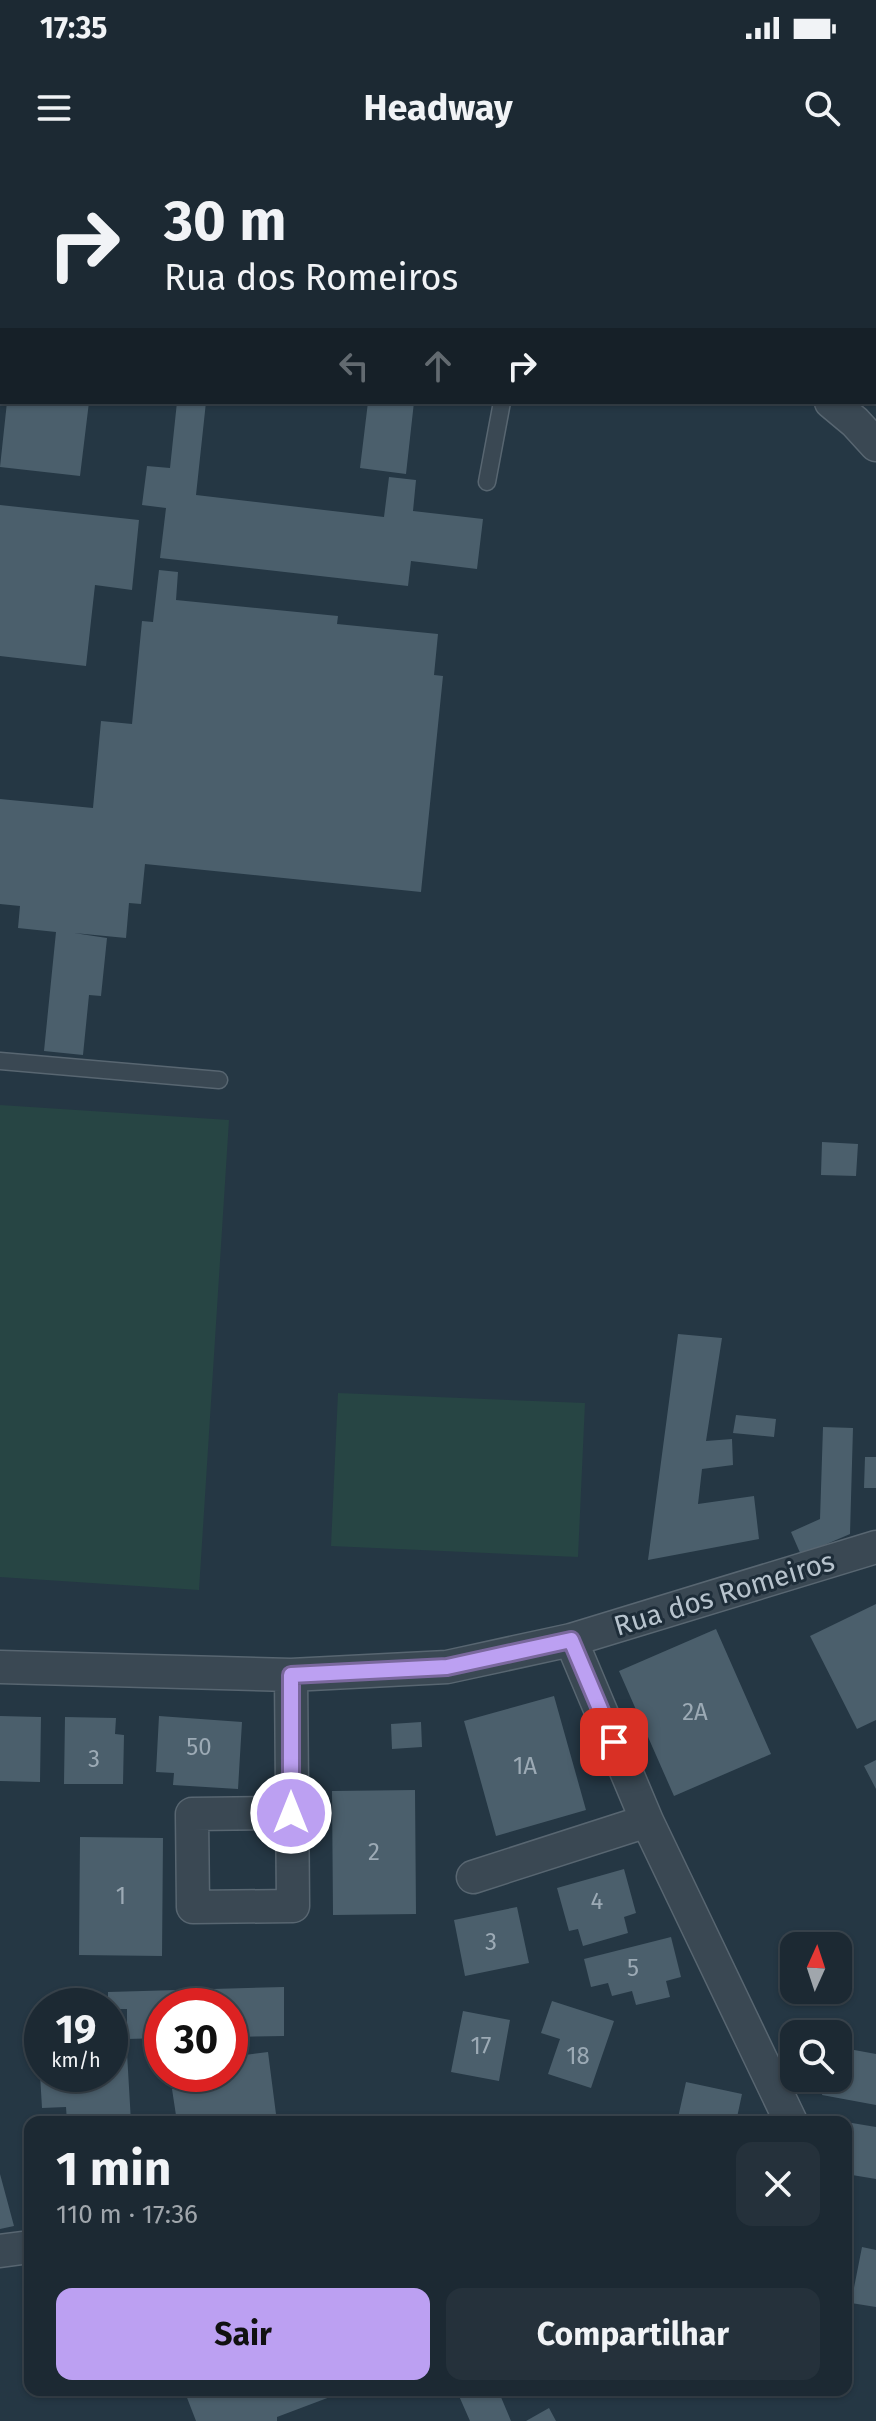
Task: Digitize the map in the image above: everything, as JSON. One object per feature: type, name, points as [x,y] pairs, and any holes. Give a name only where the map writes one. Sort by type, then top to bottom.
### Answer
[{"type":"street","points":[[833,404],[876,445]]},
{"type":"street","name":"Rua dos Romeiros","points":[[0,1667],[291,1675],[447,1667],[571,1640],[876,1547]]},
{"type":"street","points":[[571,1640],[647,1821],[788,2116]]},
{"type":"street","points":[[291,1675],[291,1813]]},
{"type":"street","points":[[473,1877],[647,1821]]},
{"type":"street","points":[[0,2251],[24,2248]]},
{"type":"lane","points":[[487,482],[502,404]]},
{"type":"lane","points":[[0,1061],[219,1080]]},
{"type":"green space","points":[[0,1105],[229,1120],[199,1590],[0,1577]]},
{"type":"green space","points":[[338,1393],[585,1403],[578,1557],[331,1546]]},
{"type":"building","points":[[7,404],[89,404],[80,476],[0,467]]},
{"type":"building","points":[[177,404],[206,404],[196,495],[384,517],[389,477],[416,480],[413,511],[483,519],[477,569],[411,561],[408,586],[160,558],[166,508],[142,505],[147,466],[170,468]]},
{"type":"building","points":[[368,404],[414,404],[406,474],[360,468]]},
{"type":"building","points":[[0,505],[139,520],[132,590],[95,585],[86,666],[0,656]]},
{"type":"building","points":[[159,570],[178,572],[176,600],[338,616],[337,624],[438,634],[434,675],[443,676],[421,892],[145,864],[141,904],[129,903],[126,938],[74,933],[107,938],[101,996],[89,995],[83,1055],[44,1051],[56,932],[18,928],[20,906],[0,904],[0,799],[93,808],[101,721],[132,724],[142,621],[153,622]]},
{"type":"building","points":[[822,1142],[858,1144],[856,1176],[821,1175]]},
{"type":"building","points":[[678,1334],[722,1338],[706,1441],[732,1439],[733,1465],[702,1469],[698,1504],[754,1496],[759,1539],[648,1560]]},
{"type":"building","points":[[736,1415],[776,1419],[774,1437],[733,1433]]},
{"type":"building","points":[[823,1427],[853,1428],[850,1534],[801,1555],[791,1532],[820,1519]]},
{"type":"building","points":[[865,1457],[876,1457],[876,1488],[864,1488]]},
{"type":"building","points":[[876,1604],[876,1720],[857,1729],[810,1636]]},
{"type":"building","points":[[716,1629],[771,1754],[674,1796],[619,1671]]},
{"type":"building","points":[[554,1696],[586,1810],[496,1836],[464,1721]]},
{"type":"building","points":[[0,1716],[41,1717],[40,1782],[0,1781]]},
{"type":"building","points":[[159,1716],[242,1722],[238,1789],[173,1785],[174,1773],[156,1772]]},
{"type":"building","points":[[65,1717],[116,1718],[115,1734],[124,1735],[123,1784],[64,1784]]},
{"type":"building","points":[[421,1722],[422,1747],[392,1749],[391,1724]]},
{"type":"building","points":[[876,1760],[876,1789],[864,1766]]},
{"type":"building","points":[[415,1790],[416,1914],[333,1915],[332,1791]]},
{"type":"building","points":[[80,1837],[163,1838],[162,1956],[79,1955]]},
{"type":"building","points":[[624,1869],[636,1913],[624,1917],[628,1933],[583,1946],[578,1929],[569,1931],[557,1888]]},
{"type":"building","points":[[517,1907],[529,1963],[465,1976],[454,1920]]},
{"type":"building","points":[[671,1937],[681,1977],[666,1981],[670,1997],[636,2005],[632,1991],[612,1996],[608,1983],[591,1987],[584,1959]]},
{"type":"building","points":[[284,1987],[284,2036],[248,2037],[248,1988]]},
{"type":"building","points":[[128,1991],[144,1991],[144,2039],[128,2039]]},
{"type":"building","points":[[552,2001],[614,2021],[591,2088],[548,2074],[560,2039],[541,2033]]},
{"type":"building","points":[[463,2011],[510,2020],[499,2081],[451,2072]]},
{"type":"building","points":[[852,2050],[876,2054],[876,2105],[822,2095],[823,2092],[852,2092]]},
{"type":"building","points":[[268,2052],[276,2116],[176,2116],[172,2092],[248,2092],[248,2055]]},
{"type":"building","points":[[128,2070],[131,2116],[67,2116],[66,2107],[42,2108],[41,2092],[128,2092]]},
{"type":"building","points":[[686,2082],[742,2094],[737,2116],[678,2116]]},
{"type":"building","points":[[852,2123],[876,2127],[876,2179],[852,2175]]},
{"type":"building","points":[[0,2174],[14,2226],[0,2229]]},
{"type":"building","points":[[862,2247],[876,2250],[876,2307],[852,2303]]},
{"type":"building","points":[[186,2396],[330,2397],[277,2417],[277,2421],[196,2421]]},
{"type":"building","points":[[459,2396],[501,2396],[511,2421],[470,2421]]},
{"type":"building","points":[[549,2408],[556,2421],[526,2421]]},
{"type":"route","points":[[291,1813],[291,1675],[447,1667],[571,1640],[614,1742]]}]
